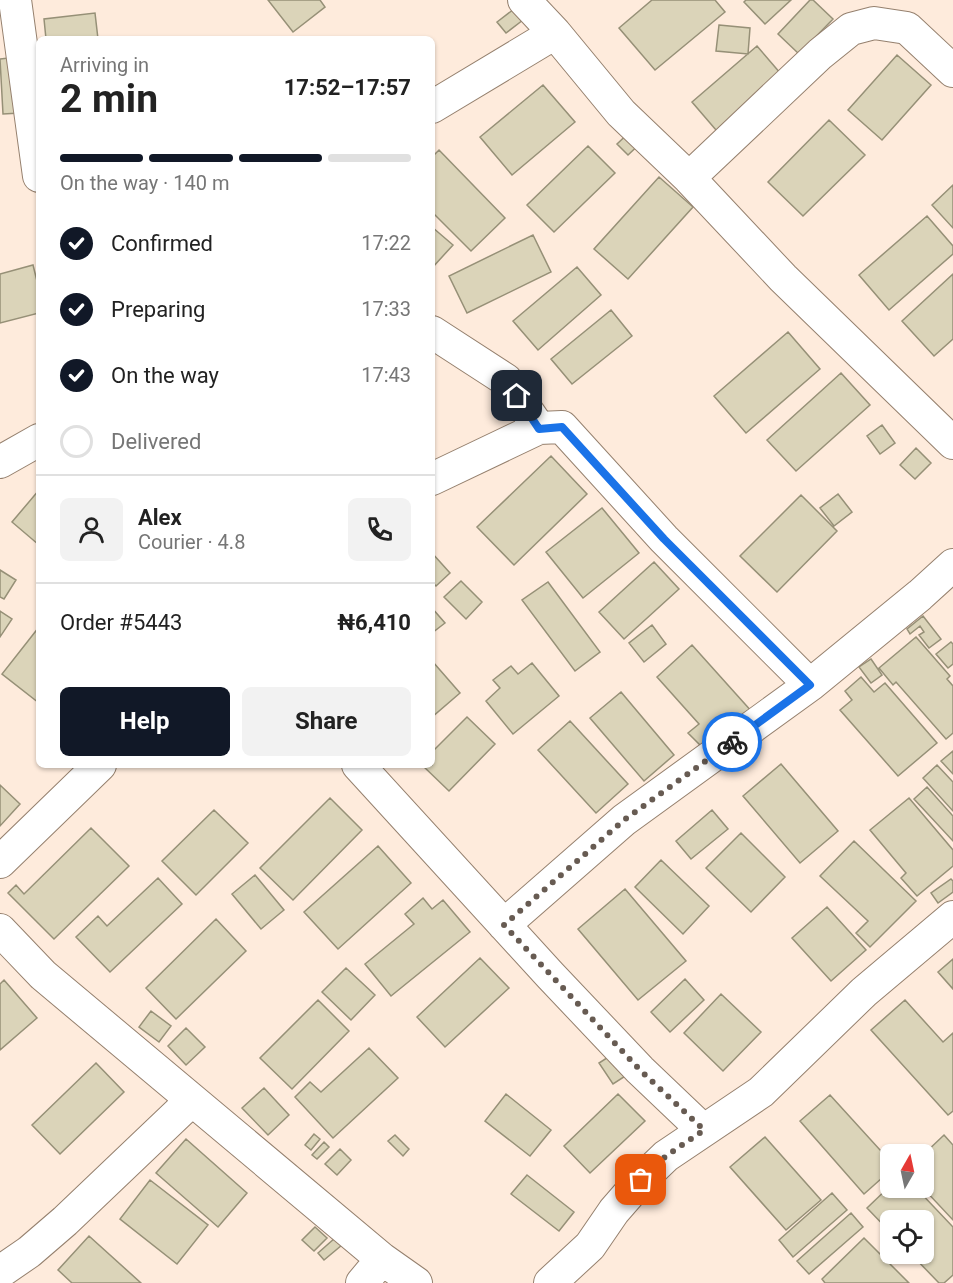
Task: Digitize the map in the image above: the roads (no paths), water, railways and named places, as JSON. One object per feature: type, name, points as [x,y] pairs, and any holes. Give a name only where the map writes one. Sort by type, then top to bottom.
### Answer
[{"type":"street","points":[[15,0],[36,154]]},
{"type":"street","points":[[524,0],[555,33],[621,113],[689,178],[783,278],[953,443]]},
{"type":"street","points":[[689,178],[820,54],[851,29],[874,23],[907,27],[953,71]]},
{"type":"street","points":[[435,105],[555,33]]},
{"type":"street","points":[[435,334],[506,380],[539,429]]},
{"type":"street","points":[[435,478],[539,429],[562,427],[664,539],[810,685]]},
{"type":"street","points":[[0,462],[36,442]]},
{"type":"street","points":[[504,925],[624,820],[810,685],[953,565]]},
{"type":"street","points":[[0,862],[97,768]]},
{"type":"street","points":[[361,768],[640,1070],[704,1130]]},
{"type":"street","points":[[550,1283],[590,1246],[614,1211],[666,1156],[761,1092],[864,992],[953,917]]},
{"type":"street","points":[[0,930],[43,975],[382,1259],[416,1283]]},
{"type":"street","points":[[0,1272],[29,1252],[65,1221],[192,1100]]},
{"type":"street","points":[[362,1283],[382,1259]]}]
